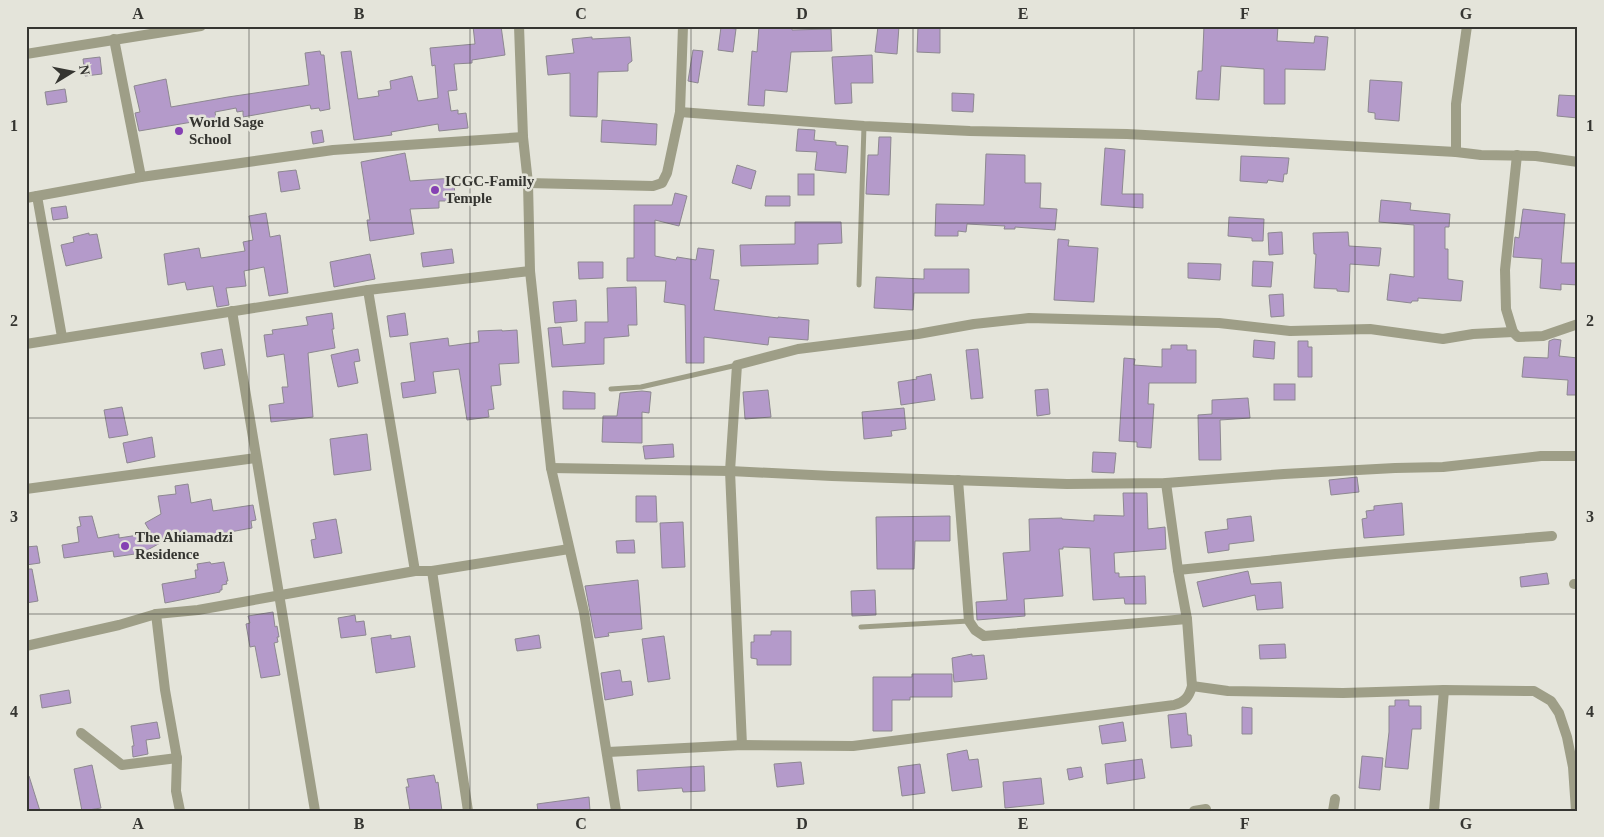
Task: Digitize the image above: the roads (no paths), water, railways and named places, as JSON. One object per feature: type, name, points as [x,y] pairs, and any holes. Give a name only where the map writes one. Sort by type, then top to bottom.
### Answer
[{"type":"street","points":[[26,54],[201,26]]},
{"type":"street","points":[[519,26],[523,137],[528,182],[530,271],[551,468],[584,612],[616,811]]},
{"type":"street","points":[[528,182],[654,186],[662,183],[667,173],[680,112],[683,26]]},
{"type":"street","points":[[1456,152],[1456,104],[1467,26]]},
{"type":"street","points":[[114,39],[141,177]]},
{"type":"street","points":[[680,112],[864,126],[970,131],[1126,134],[1456,152],[1481,155],[1536,156],[1578,162]]},
{"type":"street","points":[[62,338],[32,197],[141,177],[333,150],[523,137]]},
{"type":"street","points":[[1518,155],[1506,270],[1506,309],[1513,332],[1518,337],[1543,336],[1578,324]]},
{"type":"street","points":[[26,344],[368,290],[530,271]]},
{"type":"street","points":[[368,290],[415,571]]},
{"type":"street","points":[[232,311],[315,811]]},
{"type":"street","points":[[742,744],[730,471],[737,365],[798,349],[1029,318],[1219,323],[1290,332],[1370,329],[1443,339],[1473,334],[1513,332]]},
{"type":"street","points":[[551,468],[730,471],[1067,484],[1166,483],[1284,474],[1395,468],[1442,468],[1541,456],[1578,456]]},
{"type":"street","points":[[26,489],[256,458]]},
{"type":"street","points":[[958,480],[969,621],[975,630],[984,636],[1187,618]]},
{"type":"street","points":[[608,752],[742,744],[853,746],[1174,706],[1189,696],[1192,686],[1187,618],[1178,570],[1166,483]]},
{"type":"street","points":[[1178,570],[1335,554],[1552,536]]},
{"type":"street","points":[[26,646],[119,625],[156,614],[198,610],[415,571],[432,571],[569,549]]},
{"type":"street","points":[[432,571],[468,811]]},
{"type":"street","points":[[156,614],[165,690],[177,758],[176,791],[180,811]]},
{"type":"street","points":[[1192,686],[1228,691],[1344,693],[1444,690],[1534,691],[1551,701],[1559,713],[1567,737],[1573,767],[1576,811]]},
{"type":"street","points":[[1434,811],[1444,690]]},
{"type":"street","points":[[81,733],[122,765],[177,758]]},
{"type":"street","points":[[1333,811],[1335,799]]},
{"type":"street","points":[[1194,811],[1206,809],[1206,811]]},
{"type":"lane","points":[[859,285],[864,126]]},
{"type":"lane","points":[[611,389],[641,387],[737,365]]},
{"type":"lane","points":[[861,627],[969,621]]},
{"type":"place","name":"World Sage School","points":[[179,131]]},
{"type":"place","name":"ICGC-Family Temple","points":[[435,190]]},
{"type":"place","name":"The Ahiamadzi Residence","points":[[125,546]]}]
